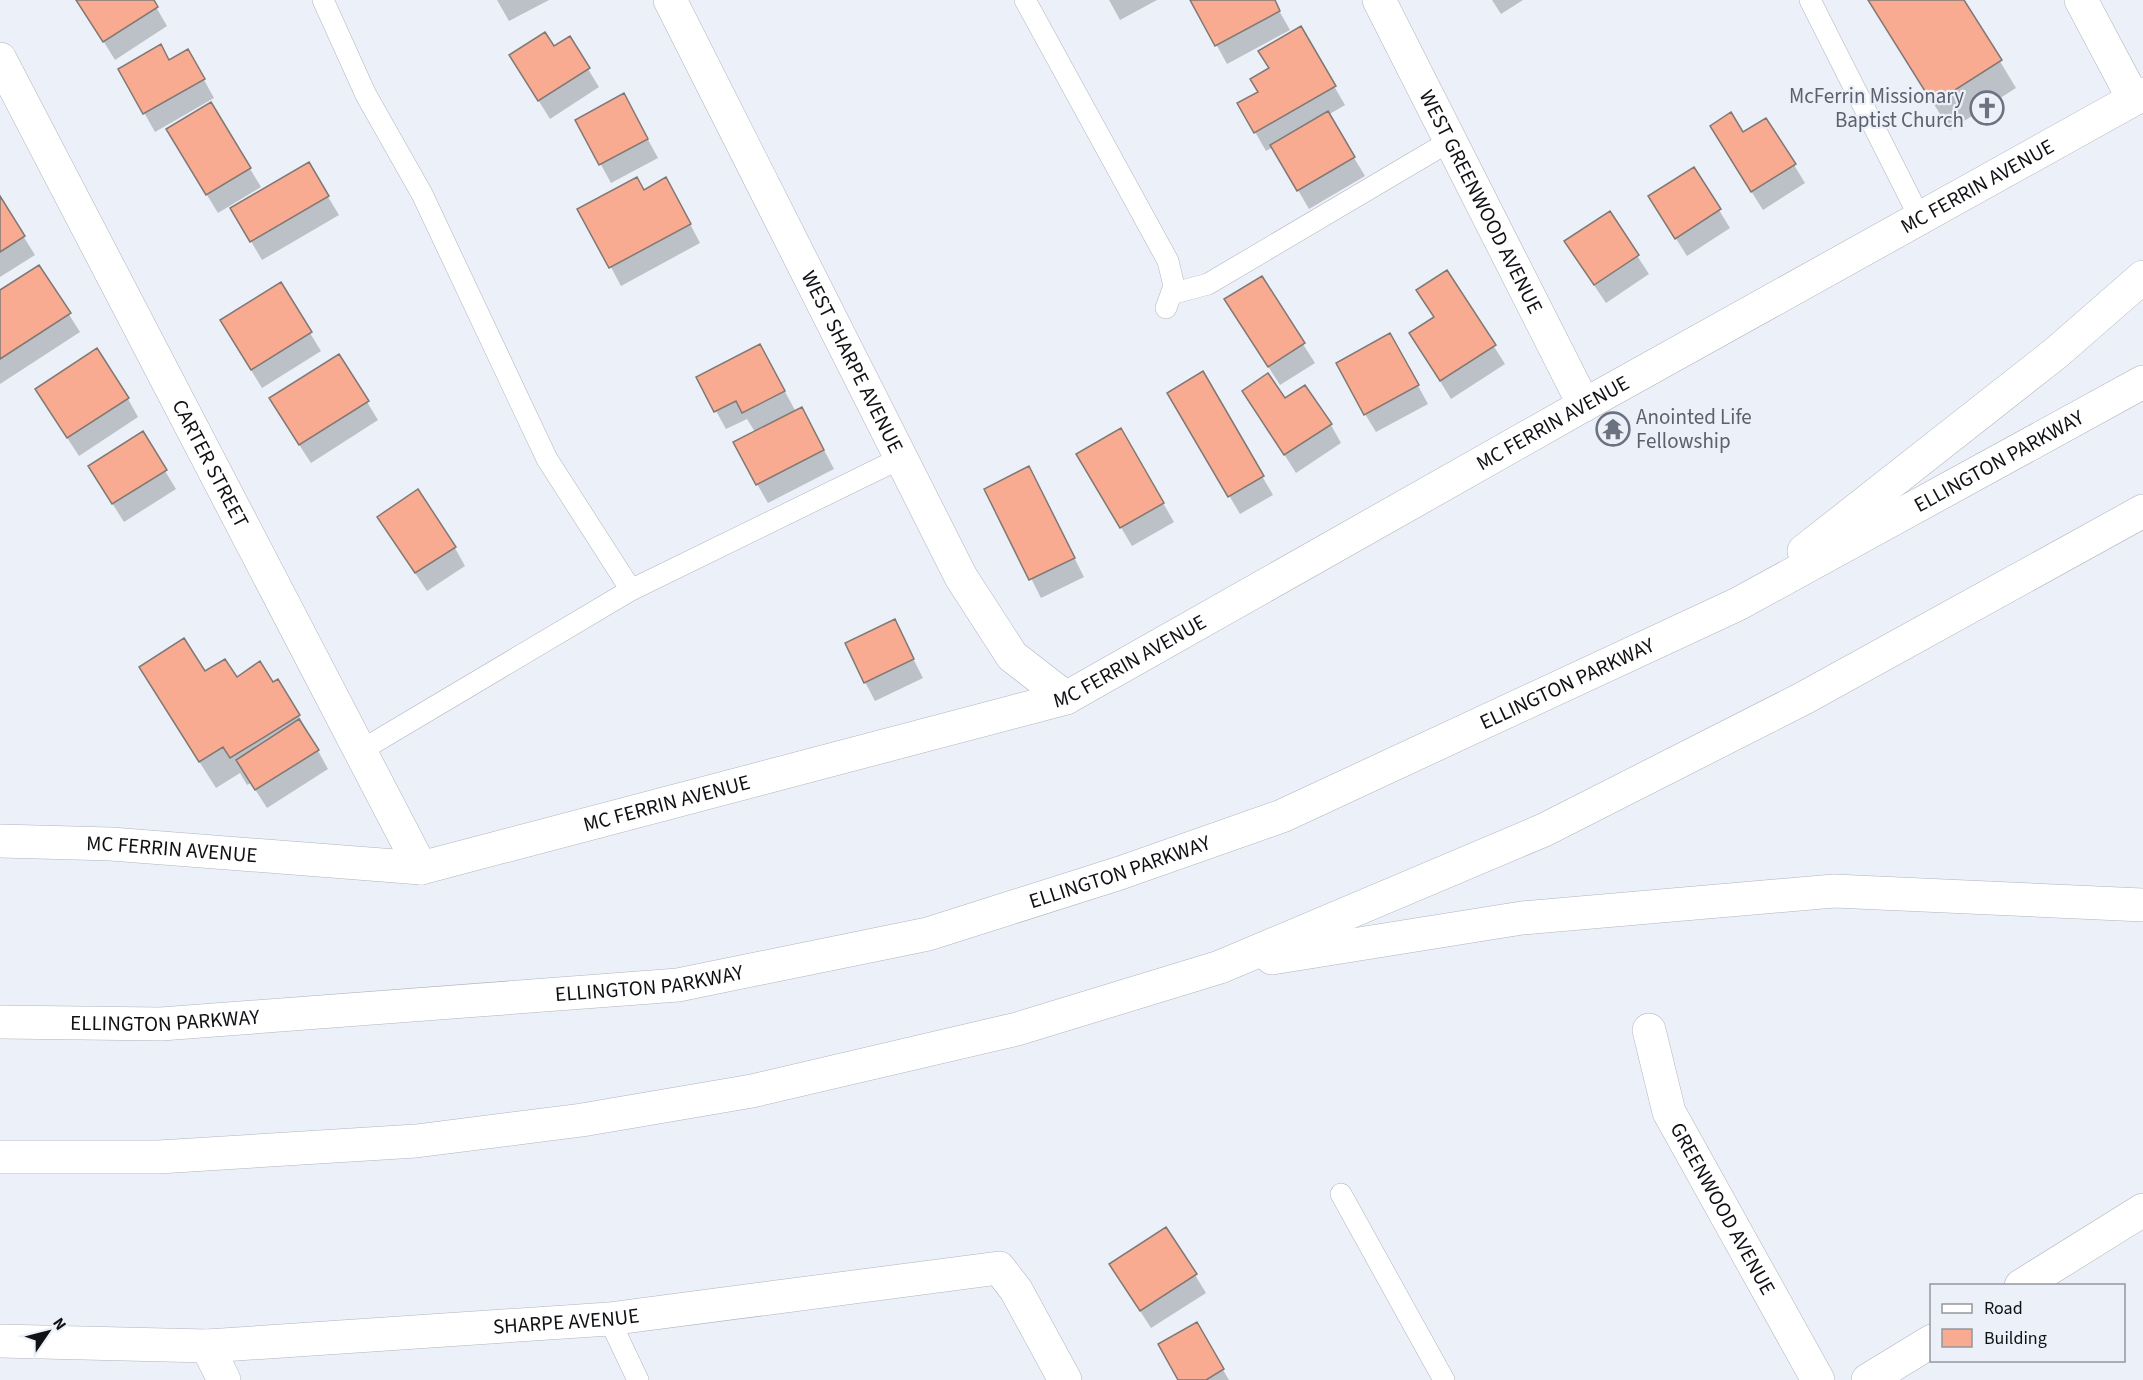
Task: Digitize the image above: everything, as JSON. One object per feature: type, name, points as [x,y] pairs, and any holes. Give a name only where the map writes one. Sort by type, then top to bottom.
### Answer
[{"type":"main road","name":"WEST SHARPE AVENUE","points":[[670,0],[961,576],[1012,656],[1066,698]]},
{"type":"main road","name":"WEST GREENWOOD AVENUE","points":[[1379,0],[1584,405]]},
{"type":"main road","points":[[2081,0],[2138,96]]},
{"type":"main road","name":"CARTER STREET","points":[[0,59],[421,868]]},
{"type":"main road","name":"MC FERRIN AVENUE","points":[[0,841],[111,844],[421,868],[1066,698],[1584,405],[2138,96]]},
{"type":"main road","points":[[1738,604],[2056,353],[2143,277]]},
{"type":"main road","name":"ELLINGTON PARKWAY","points":[[0,1022],[161,1024],[678,985],[928,934],[1120,873],[1282,816],[1738,604],[2143,382]]},
{"type":"main road","points":[[0,1156],[159,1157],[416,1141],[582,1120],[752,1091],[1017,1029],[1220,967],[1544,830],[1804,698],[2143,511]]},
{"type":"main road","points":[[1220,967],[1522,918],[1834,891],[2143,905]]},
{"type":"main road","name":"GREENWOOD AVENUE","points":[[1649,1030],[1668,1112],[1818,1380]]},
{"type":"main road","points":[[2023,1284],[2143,1210]]},
{"type":"main road","name":"SHARPE AVENUE","points":[[0,1341],[207,1346],[609,1319],[999,1268],[1016,1290],[1065,1380]]},
{"type":"main road","points":[[1868,1380],[1930,1342]]},
{"type":"main road","points":[[207,1346],[224,1380]]},
{"type":"lane","points":[[323,0],[366,95],[422,194],[547,459],[630,590]]},
{"type":"lane","points":[[1025,0],[1168,261],[1174,286],[1169,301],[1208,284],[1450,141]]},
{"type":"lane","points":[[1810,0],[1920,218]]},
{"type":"lane","points":[[360,751],[630,590],[901,458]]},
{"type":"lane","points":[[1341,1194],[1444,1380]]},
{"type":"lane","points":[[609,1319],[638,1380]]},
{"type":"building","points":[[76,0],[154,0],[158,7],[103,42]]},
{"type":"building","points":[[1190,0],[1275,0],[1280,11],[1215,46]]},
{"type":"building","points":[[1868,0],[1964,0],[2002,60],[1933,104]]},
{"type":"building","points":[[1301,26],[1336,86],[1254,133],[1237,103],[1258,92],[1250,79],[1269,68],[1258,51]]},
{"type":"building","points":[[545,32],[554,46],[570,36],[590,68],[538,101],[509,55]]},
{"type":"building","points":[[161,44],[169,60],[188,49],[205,79],[143,114],[118,69]]},
{"type":"building","points":[[624,93],[648,139],[599,165],[575,120]]},
{"type":"building","points":[[211,102],[251,168],[206,195],[166,129]]},
{"type":"building","points":[[1328,111],[1355,157],[1297,191],[1270,145]]},
{"type":"building","points":[[1731,112],[1743,132],[1766,118],[1796,164],[1751,192],[1710,126]]},
{"type":"building","points":[[309,162],[329,196],[250,242],[230,208]]},
{"type":"building","points":[[1694,167],[1721,209],[1675,239],[1648,196]]},
{"type":"building","points":[[637,177],[644,190],[666,177],[691,224],[609,268],[577,209]]},
{"type":"building","points":[[0,196],[25,236],[0,252]]},
{"type":"building","points":[[1610,211],[1639,255],[1594,285],[1564,241]]},
{"type":"building","points":[[39,265],[71,313],[0,359],[0,290]]},
{"type":"building","points":[[1447,270],[1496,345],[1440,381],[1409,333],[1434,317],[1416,290]]},
{"type":"building","points":[[1262,276],[1305,343],[1268,367],[1224,299]]},
{"type":"building","points":[[281,282],[312,332],[251,370],[220,320]]},
{"type":"building","points":[[1390,333],[1419,385],[1364,415],[1336,363]]},
{"type":"building","points":[[760,344],[785,391],[742,413],[736,401],[714,412],[696,377]]},
{"type":"building","points":[[97,348],[129,398],[67,438],[35,389]]},
{"type":"building","points":[[339,354],[369,401],[299,445],[269,398]]},
{"type":"building","points":[[1203,371],[1264,476],[1228,497],[1167,393]]},
{"type":"building","points":[[1268,373],[1285,398],[1305,385],[1332,424],[1284,455],[1242,391]]},
{"type":"building","points":[[802,407],[824,450],[756,485],[733,442]]},
{"type":"building","points":[[1121,428],[1164,503],[1120,528],[1076,454]]},
{"type":"building","points":[[143,431],[167,470],[112,504],[88,466]]},
{"type":"building","points":[[1029,466],[1075,558],[1029,580],[984,489]]},
{"type":"building","points":[[418,489],[456,547],[415,573],[377,517]]},
{"type":"building","points":[[895,619],[914,659],[864,683],[845,643]]},
{"type":"building","points":[[184,638],[205,671],[225,659],[237,677],[260,661],[273,682],[278,679],[300,715],[230,758],[223,747],[199,762],[139,667]]},
{"type":"building","points":[[299,719],[319,750],[255,790],[236,760]]},
{"type":"building","points":[[1166,1227],[1197,1274],[1140,1311],[1109,1264]]},
{"type":"building","points":[[1197,1322],[1224,1369],[1206,1380],[1178,1380],[1158,1344]]},
{"type":"place","name":"McFerrin Missionary Baptist Church","points":[[1987,108]]},
{"type":"place","name":"Anointed Life Fellowship","points":[[1613,429]]}]
